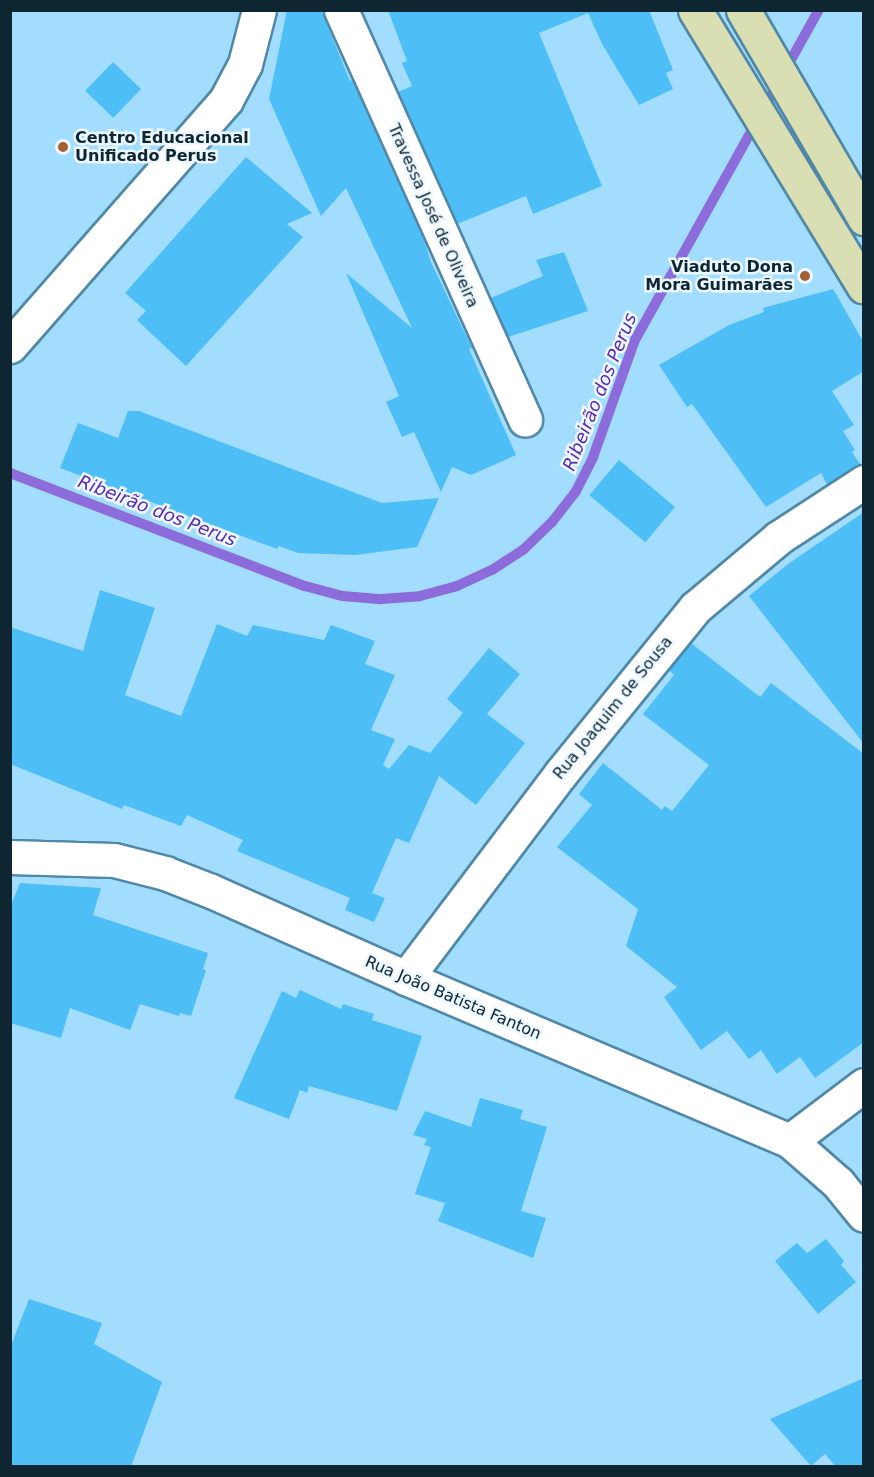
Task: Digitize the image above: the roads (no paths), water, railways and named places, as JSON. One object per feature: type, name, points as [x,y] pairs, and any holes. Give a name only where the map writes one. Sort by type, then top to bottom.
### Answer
[{"type":"main road","points":[[695,10],[864,287]]},
{"type":"main road","points":[[743,10],[864,218]]},
{"type":"street","points":[[10,346],[226,100],[245,64],[259,10]]},
{"type":"street","name":"Travessa José de Oliveira","points":[[341,10],[525,420]]},
{"type":"street","name":"Rua Joaquim de Sousa","points":[[406,978],[561,773],[695,608],[778,538],[864,483]]},
{"type":"street","name":"Rua João Batista Fanton","points":[[10,857],[114,860],[165,873],[790,1142],[838,1183],[864,1215]]},
{"type":"street","points":[[790,1142],[864,1085]]},
{"type":"waterway","name":"Ribeirão dos Perus","points":[[10,473],[305,586],[343,596],[381,599],[420,596],[457,586],[492,570],[524,549],[552,522],[576,491],[593,457],[635,340],[819,10]]},
{"type":"place","name":"Centro Educacional Unificado Perus","points":[[63,147]]},
{"type":"place","name":"Viaduto Dona Mora Guimarães","points":[[805,276]]}]
